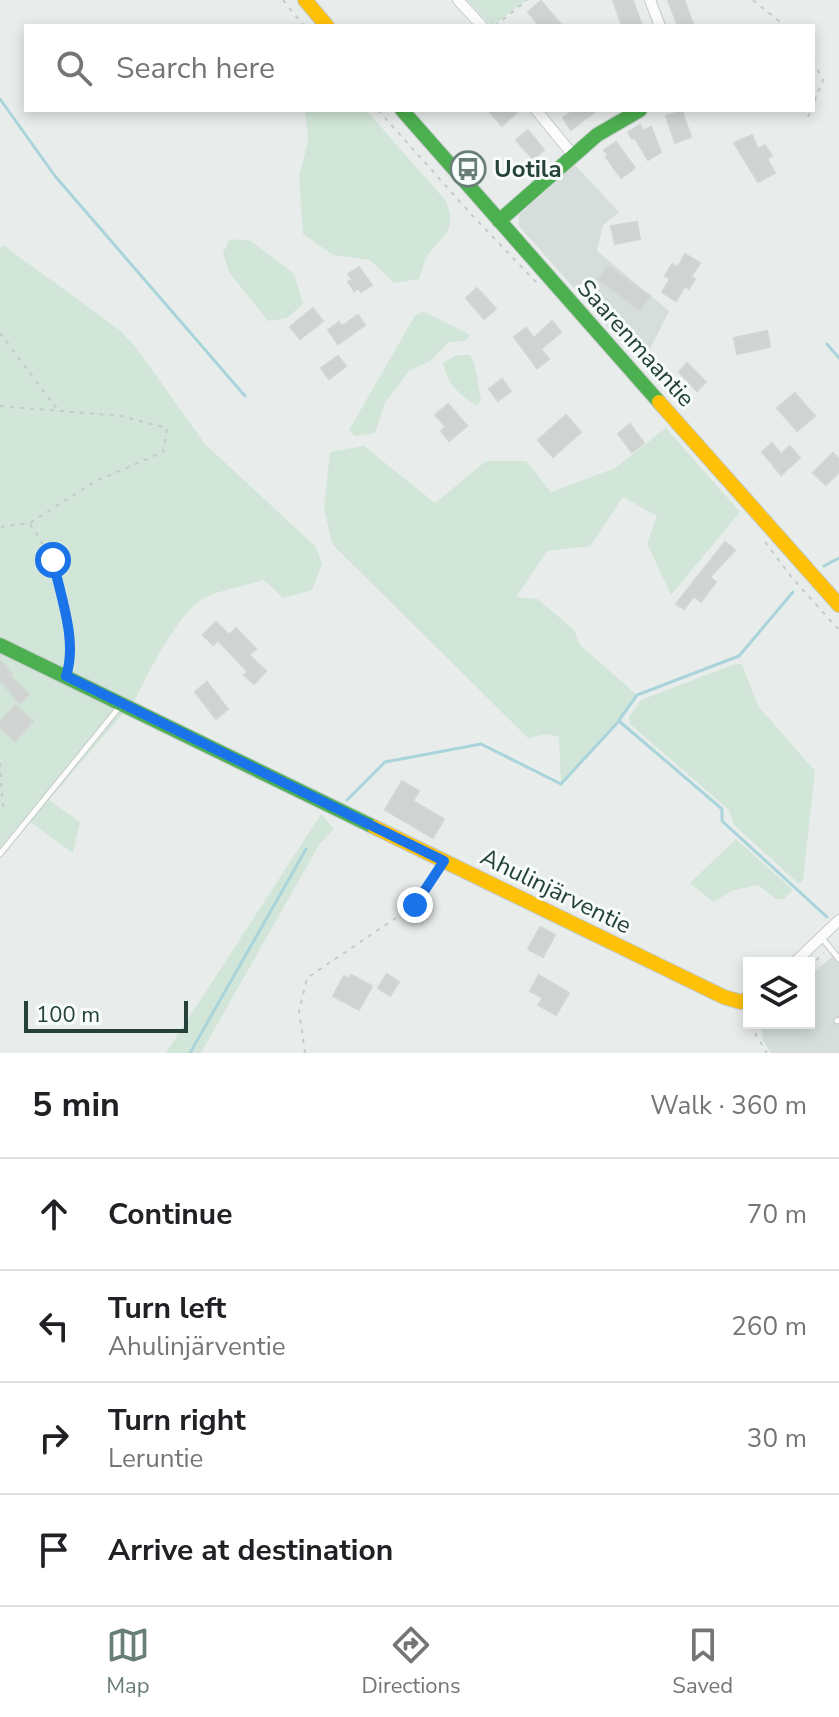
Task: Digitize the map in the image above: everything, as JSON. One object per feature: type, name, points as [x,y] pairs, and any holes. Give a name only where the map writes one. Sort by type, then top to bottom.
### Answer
[{"type":"street","points":[[305,0],[325,24]]},
{"type":"street","points":[[458,0],[480,24]]},
{"type":"street","points":[[650,0],[659,24]]},
{"type":"street","name":"Saarenmaantie","points":[[404,112],[839,605]]},
{"type":"street","points":[[538,112],[573,155]]},
{"type":"street","points":[[499,221],[597,135],[637,112]]},
{"type":"street","name":"Ahulinjärventie","points":[[0,645],[724,997],[743,1001]]},
{"type":"street","points":[[800,957],[839,920]]},
{"type":"lane","points":[[0,854],[122,704]]},
{"type":"lane","points":[[821,937],[839,959]]},
{"type":"path","points":[[283,0],[302,24]]},
{"type":"path","points":[[497,24],[527,0]]},
{"type":"path","points":[[753,0],[783,24]]},
{"type":"path","points":[[815,65],[823,80],[815,100]]},
{"type":"path","points":[[380,112],[537,283]]},
{"type":"path","points":[[808,117],[810,112]]},
{"type":"path","points":[[0,333],[58,411]]},
{"type":"path","points":[[0,406],[121,416],[167,428],[163,452],[94,482],[30,523],[0,527]]},
{"type":"path","points":[[30,523],[53,560],[69,637],[70,663],[66,676]]},
{"type":"path","points":[[760,535],[793,579],[839,630]]},
{"type":"path","points":[[0,763],[3,808],[0,809]]},
{"type":"path","points":[[305,1053],[299,1011],[307,978],[415,905],[444,861]]},
{"type":"path","points":[[756,1029],[767,1053]]},
{"type":"shaded area","points":[[575,165],[619,212],[603,225],[597,251],[669,311],[642,365],[519,226],[519,215]]},
{"type":"shaded area","points":[[839,951],[839,1053],[771,1053],[763,1041],[762,1029],[815,1029],[815,971]]},
{"type":"green space","points":[[466,0],[527,0],[495,24],[490,24]]},
{"type":"green space","points":[[305,112],[368,112],[446,201],[449,228],[426,259],[419,279],[394,283],[370,260],[333,255],[303,234],[299,177],[308,141]]},
{"type":"green space","points":[[230,239],[251,241],[294,274],[303,304],[287,318],[268,321],[229,272],[223,253]]},
{"type":"green space","points":[[3,245],[121,331],[205,444],[316,547],[322,564],[312,590],[283,598],[264,580],[218,592],[194,605],[174,630],[134,702],[0,637],[0,248]]},
{"type":"green space","points":[[423,311],[470,335],[466,341],[449,342],[430,361],[409,371],[385,403],[375,433],[355,436],[349,430],[414,317]]},
{"type":"green space","points":[[457,355],[470,355],[473,360],[481,399],[477,406],[455,389],[445,371],[443,363]]},
{"type":"green space","points":[[666,428],[740,512],[671,595],[647,543],[657,516],[623,497],[590,546],[547,551],[516,597],[538,599],[574,630],[580,645],[637,695],[619,721],[561,784],[559,737],[548,734],[528,738],[332,544],[324,508],[330,452],[364,446],[435,503],[486,461],[526,461],[551,492],[615,468]]},
{"type":"green space","points":[[0,645],[125,711],[49,800],[80,822],[73,853],[30,822],[0,856]]},
{"type":"green space","points":[[742,664],[758,706],[815,771],[803,880],[799,884],[734,825],[729,810],[630,724],[629,717],[641,700],[732,665]]},
{"type":"green space","points":[[321,814],[334,829],[319,845],[201,1053],[166,1053]]},
{"type":"green space","points":[[736,839],[793,890],[784,899],[776,899],[758,885],[734,890],[713,902],[690,883]]},
{"type":"building","points":[[613,0],[633,0],[641,24],[621,24]]},
{"type":"building","points":[[668,0],[684,0],[693,24],[677,24]]},
{"type":"building","points":[[541,1],[560,24],[537,24],[528,12]]},
{"type":"building","points":[[490,112],[517,112],[502,126]]},
{"type":"building","points":[[571,112],[594,112],[571,130],[563,118]]},
{"type":"building","points":[[682,112],[691,137],[675,143],[666,116]]},
{"type":"building","points":[[640,125],[643,131],[651,127],[661,152],[648,160],[628,132]]},
{"type":"building","points":[[528,130],[544,150],[533,159],[516,140]]},
{"type":"building","points":[[752,135],[758,149],[765,145],[772,156],[767,159],[775,173],[758,182],[734,143]]},
{"type":"building","points":[[616,142],[635,168],[621,178],[604,150]]},
{"type":"building","points":[[637,222],[640,239],[615,244],[611,226]]},
{"type":"building","points":[[685,254],[700,263],[691,277],[695,279],[689,289],[685,286],[676,301],[662,292],[670,279],[665,276],[672,264],[678,267]]},
{"type":"building","points":[[608,266],[650,296],[640,310],[598,279]]},
{"type":"building","points":[[359,267],[372,285],[361,292],[358,288],[354,291],[348,282],[352,280],[348,274]]},
{"type":"building","points":[[477,288],[496,309],[484,319],[466,298]]},
{"type":"building","points":[[313,308],[323,321],[300,339],[290,327]]},
{"type":"building","points":[[358,315],[365,325],[338,344],[328,330],[339,322],[342,326]]},
{"type":"building","points":[[552,321],[561,332],[541,349],[549,359],[537,368],[514,337],[526,328],[534,338]]},
{"type":"building","points":[[767,331],[770,347],[737,354],[734,338]]},
{"type":"building","points":[[338,356],[346,366],[329,379],[321,368]]},
{"type":"building","points":[[687,363],[706,382],[697,391],[679,372]]},
{"type":"building","points":[[502,379],[511,391],[498,401],[489,389]]},
{"type":"building","points":[[795,393],[815,416],[797,431],[777,408]]},
{"type":"building","points":[[448,404],[467,426],[449,441],[441,431],[446,427],[435,415]]},
{"type":"building","points":[[566,415],[581,432],[553,457],[538,440]]},
{"type":"building","points":[[630,424],[644,443],[632,452],[618,434]]},
{"type":"building","points":[[772,443],[781,454],[790,446],[800,458],[781,475],[762,452]]},
{"type":"building","points":[[833,453],[839,459],[839,472],[826,485],[813,473]]},
{"type":"building","points":[[725,542],[735,550],[710,577],[716,582],[701,602],[694,596],[684,609],[676,604]]},
{"type":"building","points":[[216,622],[229,635],[236,628],[256,649],[249,655],[266,671],[254,684],[244,675],[248,672],[218,640],[213,645],[203,635]]},
{"type":"building","points":[[0,661],[29,694],[20,704],[0,680]]},
{"type":"building","points":[[207,682],[228,709],[216,719],[195,692]]},
{"type":"building","points":[[15,705],[33,721],[15,741],[0,728],[0,722]]},
{"type":"building","points":[[402,781],[419,791],[413,801],[444,819],[433,838],[385,810]]},
{"type":"building","points":[[540,927],[555,935],[543,957],[528,949]]},
{"type":"building","points":[[387,974],[399,982],[390,996],[378,988]]},
{"type":"building","points":[[351,975],[372,986],[359,1010],[333,996],[344,976],[349,979]]},
{"type":"building","points":[[539,975],[569,993],[556,1015],[538,1005],[543,998],[530,991]]},
{"type":"waterway","points":[[0,99],[55,176],[245,396]]},
{"type":"waterway","points":[[827,344],[839,358]]},
{"type":"waterway","points":[[824,566],[839,558]]},
{"type":"waterway","points":[[619,720],[637,695],[739,656],[793,592]]},
{"type":"waterway","points":[[347,800],[385,762],[481,744],[561,784],[619,721],[722,809],[722,821],[827,917]]},
{"type":"waterway","points":[[190,1053],[306,849]]},
{"type":"traffic: fast","points":[[404,112],[659,402]]},
{"type":"traffic: fast","points":[[499,221],[597,135],[637,112]]},
{"type":"traffic: fast","points":[[0,645],[374,827]]},
{"type":"traffic: slow","points":[[305,0],[325,24]]},
{"type":"traffic: slow","points":[[659,402],[839,605]]},
{"type":"traffic: slow","points":[[374,827],[724,997],[743,1001]]},
{"type":"place","name":"Uotila","points":[[468,169]]},
{"type":"route","points":[[53,560],[69,637],[70,663],[66,676],[444,861],[415,905]]}]
